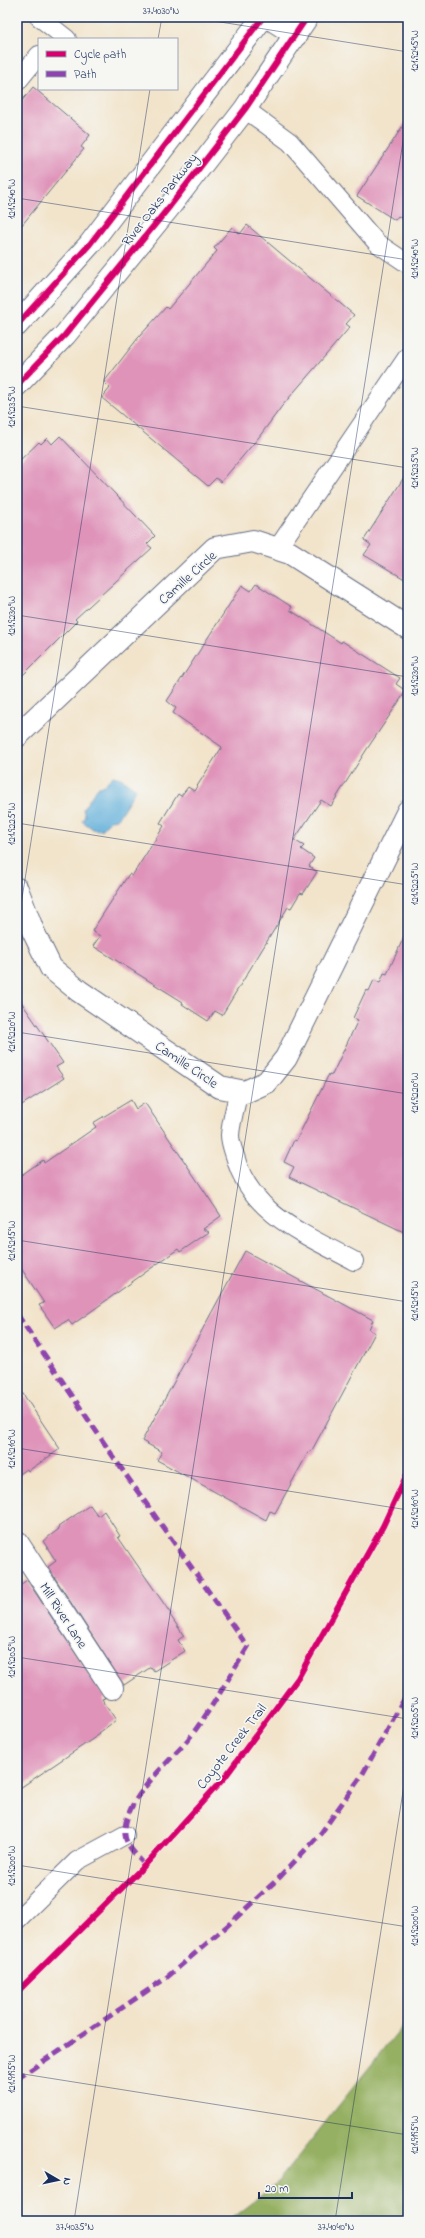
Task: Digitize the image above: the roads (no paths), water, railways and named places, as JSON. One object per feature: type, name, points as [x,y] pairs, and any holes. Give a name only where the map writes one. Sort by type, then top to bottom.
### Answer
[{"type":"street","name":"River Oaks Parkway","points":[[17,325],[90,244],[263,17]]},
{"type":"street","points":[[268,17],[296,36]]},
{"type":"street","name":"River Oaks Parkway","points":[[17,385],[65,335],[170,206],[245,109],[296,36],[307,17]]},
{"type":"street","name":"Camille Circle","points":[[17,736],[215,548],[253,541],[290,553],[408,628]]},
{"type":"street","name":"Camille Circle","points":[[17,889],[33,931],[51,968],[79,991],[220,1087],[245,1092],[267,1082],[286,1058],[408,811]]},
{"type":"street","name":"Mill River Lane","points":[[17,1542],[112,1688]]},
{"type":"lane","points":[[39,17],[59,37]]},
{"type":"lane","points":[[17,82],[38,56]]},
{"type":"lane","points":[[245,109],[290,142],[376,243],[408,264]]},
{"type":"lane","points":[[277,549],[408,356]]},
{"type":"lane","points":[[239,1090],[230,1136],[237,1164],[249,1191],[268,1211],[294,1228],[354,1261]]},
{"type":"lane","points":[[17,1920],[78,1861],[125,1836]]},
{"type":"water","points":[[113,776],[121,778],[136,789],[117,819],[110,820],[101,830],[93,829],[82,821],[85,816],[83,809],[97,788],[104,785]]}]
